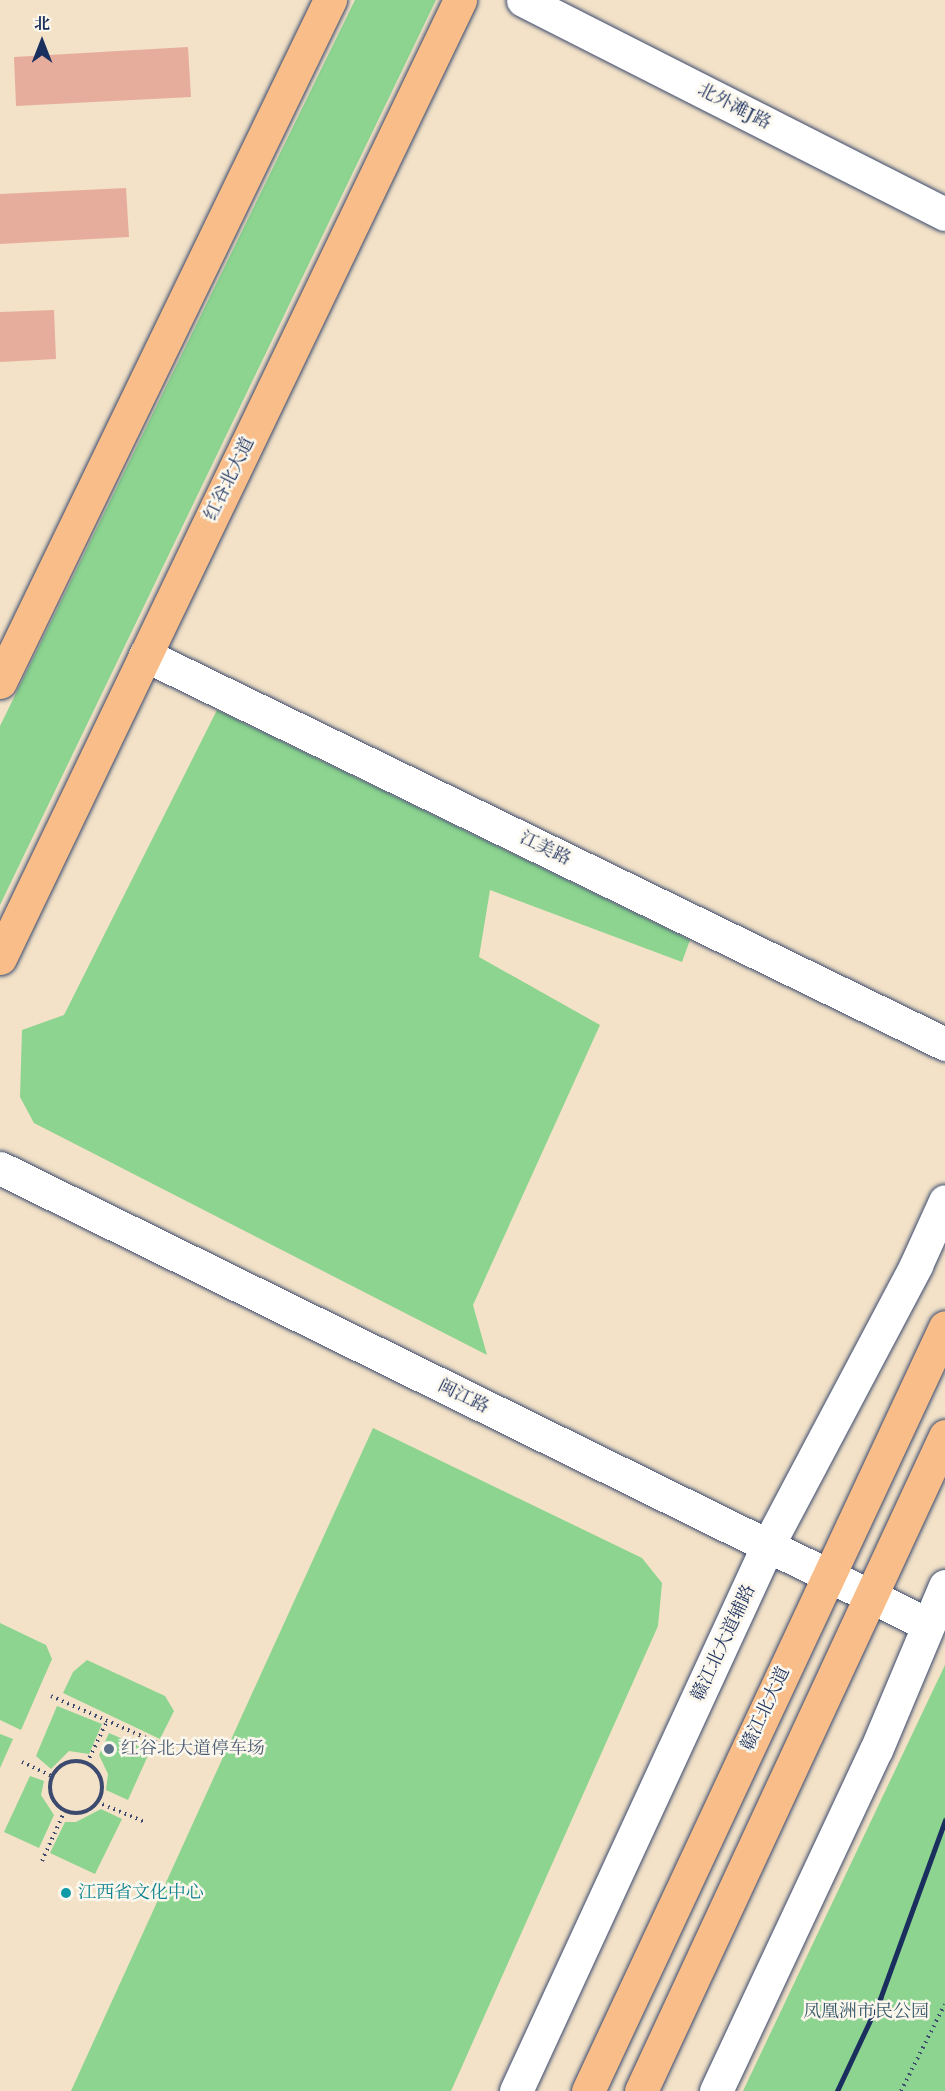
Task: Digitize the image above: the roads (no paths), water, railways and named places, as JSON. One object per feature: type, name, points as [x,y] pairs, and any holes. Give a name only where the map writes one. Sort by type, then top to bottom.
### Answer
[{"type":"main road","points":[[0,682],[330,0]]},
{"type":"main road","name":"红谷北大道","points":[[0,958],[460,0]]},
{"type":"main road","name":"赣江北大道","points":[[588,2091],[945,1327]]},
{"type":"main road","points":[[641,2091],[945,1436]]},
{"type":"street","name":"北外滩J路","points":[[523,0],[945,214]]},
{"type":"street","name":"江美路","points":[[145,655],[945,1044]]},
{"type":"street","name":"闽江路","points":[[0,1168],[927,1624]]},
{"type":"street","name":"赣江北大道辅路","points":[[516,2091],[767,1547],[916,1265],[945,1201]]},
{"type":"street","points":[[716,2091],[876,1750],[927,1624],[945,1586]]},
{"type":"railway","points":[[837,2091],[880,1999],[945,1820]]},
{"type":"place","name":"红谷北大道停车场","points":[[109,1749]]},
{"type":"place","name":"江西省文化中心","points":[[66,1893]]},
{"type":"park label","name":"凤凰洲市民公园","points":[[866,2012]]}]
